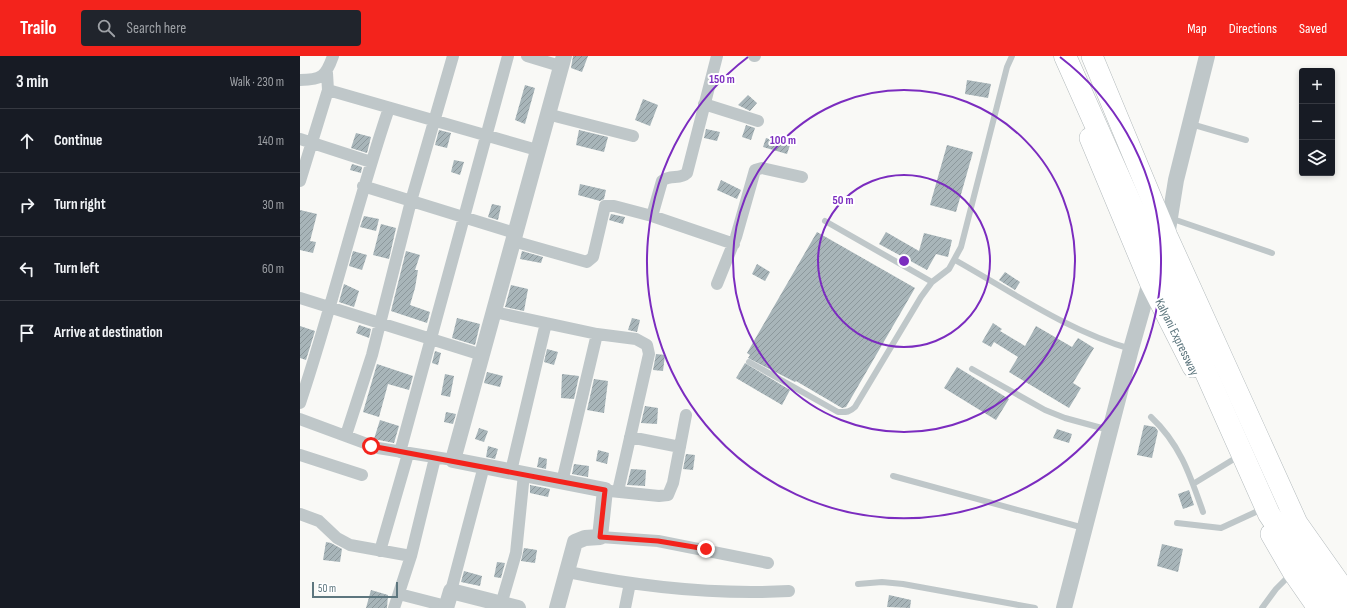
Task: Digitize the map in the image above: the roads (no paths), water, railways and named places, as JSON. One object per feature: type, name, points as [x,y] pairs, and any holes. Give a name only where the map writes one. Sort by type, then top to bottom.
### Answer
[{"type":"highway","name":"Kalyani Expressway","points":[[1056,56],[1150,282],[1191,362],[1258,511],[1293,572],[1318,608]]},
{"type":"highway","points":[[1066,56],[1269,514],[1332,608]]},
{"type":"highway","points":[[1081,56],[1101,98],[1188,306],[1281,506],[1308,553],[1347,602]]},
{"type":"highway","points":[[1092,56],[1297,523],[1331,573],[1347,592]]},
{"type":"street","points":[[300,182],[306,140],[328,90],[327,73],[333,56]]},
{"type":"street","points":[[346,435],[372,355],[411,201],[453,56]]},
{"type":"street","points":[[380,551],[463,218],[508,56]]},
{"type":"street","points":[[453,460],[562,61],[527,56]]},
{"type":"street","points":[[652,216],[662,181],[669,178],[680,178],[688,173],[717,56]]},
{"type":"street","points":[[1168,227],[1176,180],[1207,56]]},
{"type":"street","points":[[300,80],[318,78],[327,73]]},
{"type":"street","points":[[328,90],[537,150]]},
{"type":"street","points":[[704,104],[758,121]]},
{"type":"street","points":[[300,403],[363,186],[389,108]]},
{"type":"street","points":[[547,114],[633,136]]},
{"type":"street","points":[[306,140],[371,162]]},
{"type":"street","points":[[717,284],[734,244],[755,170],[762,168],[802,177]]},
{"type":"street","points":[[363,186],[463,218],[587,262],[593,257],[605,206],[614,206],[652,216],[734,244]]},
{"type":"street","points":[[1064,608],[1086,528],[1131,349],[1150,282]]},
{"type":"street","points":[[300,298],[432,338],[482,355]]},
{"type":"street","points":[[494,312],[598,334],[642,341],[647,344],[649,350],[630,437],[611,491],[600,537]]},
{"type":"street","points":[[501,606],[516,553],[518,473],[546,323]]},
{"type":"street","points":[[562,482],[598,334]]},
{"type":"street","points":[[300,419],[378,448],[453,460],[611,491],[660,496],[668,494],[673,483],[686,415]]},
{"type":"street","points":[[630,437],[680,447]]},
{"type":"street","points":[[300,455],[362,475]]},
{"type":"street","points":[[394,608],[411,556],[434,458]]},
{"type":"street","points":[[448,602],[484,466]]},
{"type":"street","points":[[300,514],[319,521],[343,543],[411,556]]},
{"type":"street","points":[[557,608],[576,542],[585,538],[600,537],[658,541],[768,563]]},
{"type":"street","points":[[568,572],[630,583],[705,591],[750,593],[790,591]]},
{"type":"street","points":[[625,608],[630,583]]},
{"type":"street","points":[[399,594],[448,602],[518,608]]},
{"type":"lane","points":[[749,362],[838,412],[851,411],[921,297],[932,282],[949,269],[961,247],[1007,66],[1012,56]]},
{"type":"lane","points":[[1190,124],[1246,140]]},
{"type":"lane","points":[[825,221],[932,282]]},
{"type":"lane","points":[[1168,227],[1272,253]]},
{"type":"lane","points":[[955,260],[1074,327],[1101,340],[1131,349]]},
{"type":"lane","points":[[972,369],[1045,410],[1065,418],[1111,431]]},
{"type":"lane","points":[[1151,417],[1174,443],[1193,484],[1203,512]]},
{"type":"lane","points":[[1193,484],[1234,459]]},
{"type":"lane","points":[[893,476],[1086,528]]},
{"type":"lane","points":[[1177,523],[1221,528],[1258,511]]},
{"type":"lane","points":[[1262,608],[1276,589],[1293,572]]},
{"type":"lane","points":[[858,584],[882,582],[903,584],[1035,608]]}]
